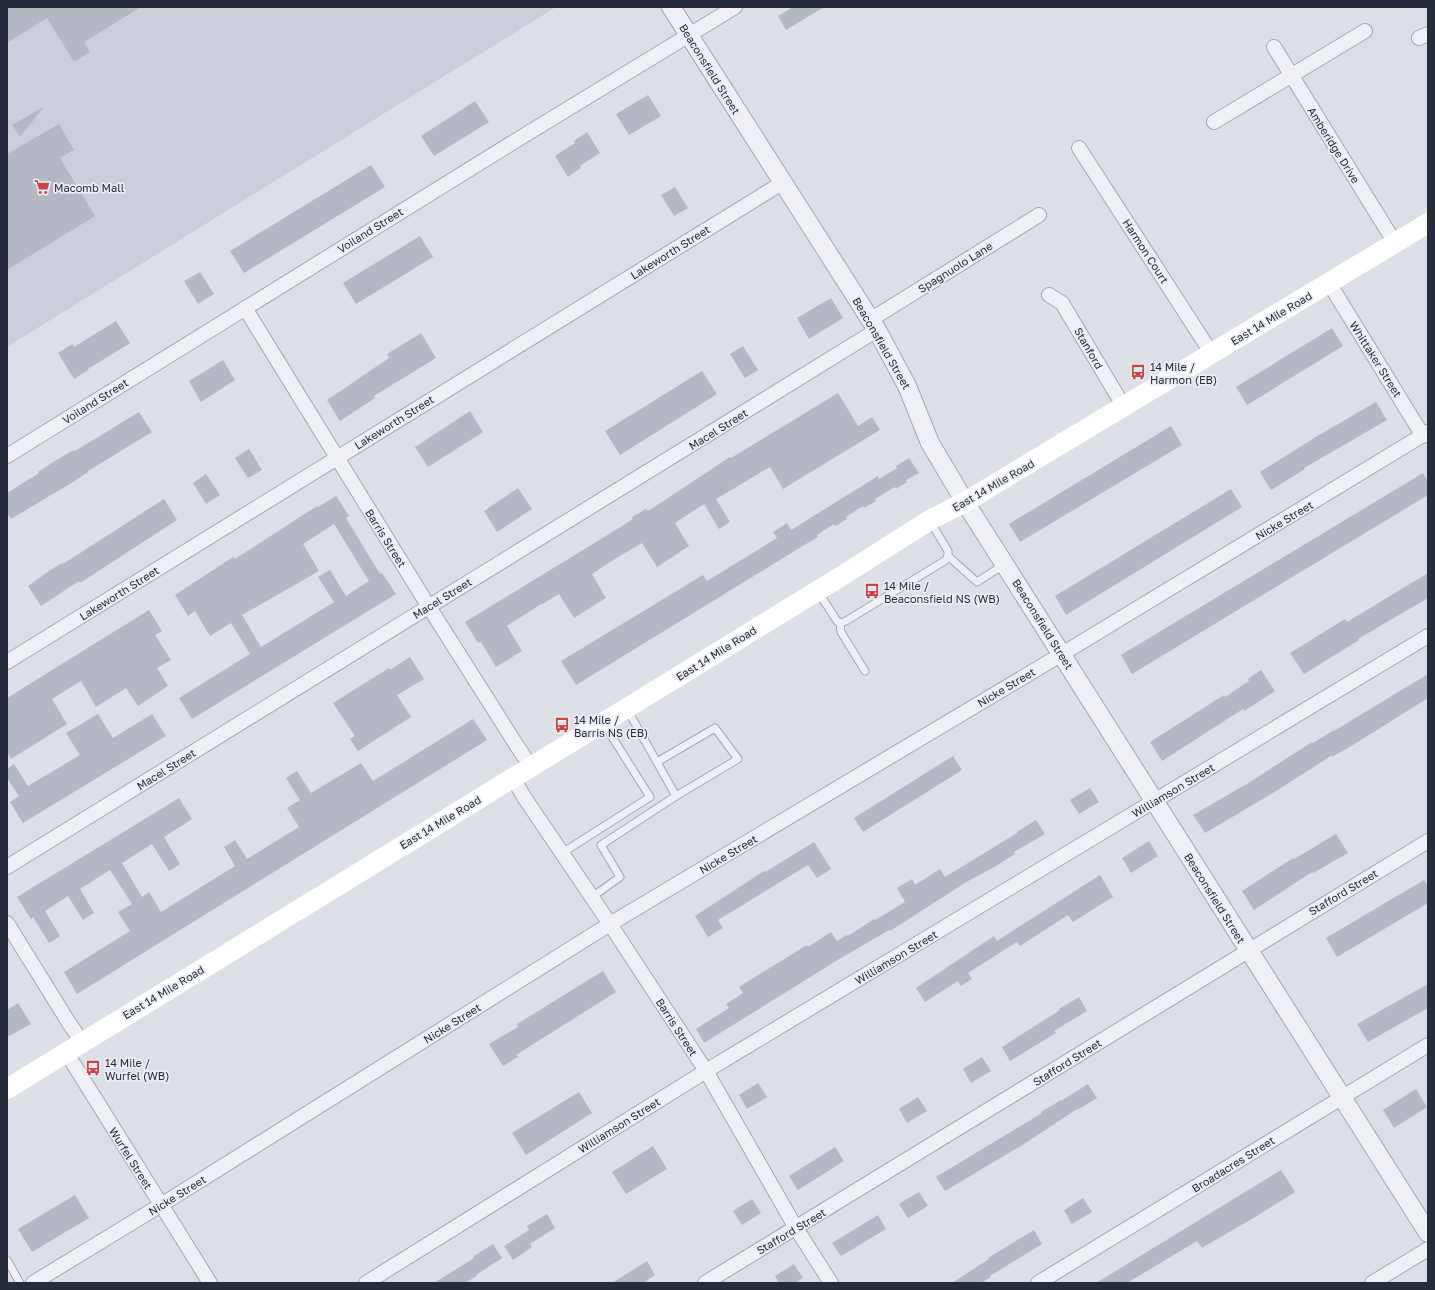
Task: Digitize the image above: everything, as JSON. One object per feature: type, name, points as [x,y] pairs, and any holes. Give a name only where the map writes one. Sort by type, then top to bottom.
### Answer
[{"type":"main road","name":"East 14 Mile Road","points":[[7,1089],[930,520],[965,502],[1428,223]]},
{"type":"street","name":"Beaconsfield Street","points":[[671,7],[874,325],[907,386],[930,443],[965,502],[1428,1233]]},
{"type":"street","name":"Voiland Street","points":[[7,456],[735,7]]},
{"type":"street","points":[[1214,122],[1365,31]]},
{"type":"street","name":"Amberidge Drive","points":[[1274,48],[1395,243]]},
{"type":"street","name":"Harmon Court","points":[[1079,148],[1212,354]]},
{"type":"street","name":"Lakeworth Street","points":[[7,662],[782,183]]},
{"type":"street","name":"Spagnuolo Lane","points":[[874,325],[1040,214]]},
{"type":"street","name":"Whittaker Street","points":[[1329,283],[1425,434]]},
{"type":"street","name":"Stanford","points":[[1049,295],[1062,303],[1124,407]]},
{"type":"street","name":"Barris Street","points":[[245,308],[428,606],[531,766]]},
{"type":"street","name":"Macel Street","points":[[7,867],[428,606],[874,325]]},
{"type":"street","name":"Nicke Street","points":[[33,1283],[161,1205],[610,924],[1062,654],[1425,434]]},
{"type":"street","name":"Williamson Street","points":[[366,1283],[706,1071],[1428,636]]},
{"type":"street","name":"Barris Street","points":[[513,778],[524,797],[610,924],[706,1071],[796,1228],[831,1283]]},
{"type":"street","name":"Stafford Street","points":[[706,1283],[1428,841]]},
{"type":"street","name":"Wurfel Street","points":[[7,923],[69,1023],[74,1047],[161,1205],[210,1283]]},
{"type":"street","name":"Broadacres Street","points":[[1038,1283],[1428,1045]]},
{"type":"street","points":[[1372,1283],[1428,1249]]},
{"type":"lane","points":[[840,623],[846,621],[946,560],[948,551],[930,520]]},
{"type":"lane","points":[[948,556],[977,582],[1005,564]]},
{"type":"lane","points":[[817,591],[837,621],[840,623],[841,632],[865,671]]},
{"type":"lane","points":[[626,708],[676,796]]},
{"type":"lane","points":[[562,853],[650,797],[603,722]]},
{"type":"lane","points":[[592,897],[620,877],[600,845],[676,796],[738,759],[715,728],[657,762]]},
{"type":"lane","points":[[7,1260],[20,1283]]},
{"type":"shaded area","points":[[7,7],[556,7],[7,347]]},
{"type":"building","points":[[7,7],[141,7],[84,42],[90,52],[74,62],[47,18],[7,43]]},
{"type":"building","points":[[793,7],[824,7],[786,30],[778,16]]},
{"type":"building","points":[[648,95],[661,116],[629,135],[616,114]]},
{"type":"building","points":[[475,101],[489,122],[434,156],[421,136]]},
{"type":"building","points":[[44,107],[20,137],[12,125]]},
{"type":"building","name":"Macomb Mall","points":[[59,124],[74,150],[60,158],[95,216],[7,270],[7,154]]},
{"type":"building","points":[[587,132],[600,153],[580,166],[581,168],[568,177],[555,156],[575,143],[574,141]]},
{"type":"building","points":[[371,165],[385,187],[244,273],[230,251]]},
{"type":"building","points":[[675,187],[688,208],[674,216],[661,195]]},
{"type":"building","points":[[420,236],[433,257],[356,304],[343,283]]},
{"type":"building","points":[[200,272],[214,294],[198,304],[184,281]]},
{"type":"building","points":[[831,298],[843,318],[809,339],[797,318]]},
{"type":"building","points":[[116,321],[130,343],[74,379],[58,353],[72,344],[74,347]]},
{"type":"building","points":[[1332,328],[1343,346],[1247,405],[1236,387]]},
{"type":"building","points":[[421,333],[436,358],[374,396],[375,398],[340,421],[327,400],[389,358],[387,354]]},
{"type":"building","points":[[743,346],[758,370],[745,378],[730,354]]},
{"type":"building","points":[[223,360],[235,380],[201,402],[189,381]]},
{"type":"building","points":[[702,371],[717,394],[620,455],[605,431]]},
{"type":"building","points":[[838,393],[858,426],[872,417],[880,430],[783,489],[770,467],[716,499],[730,522],[719,529],[704,504],[675,523],[689,546],[657,567],[642,543],[618,557],[592,574],[606,598],[574,618],[559,594],[541,604],[507,626],[522,651],[496,667],[481,642],[478,643],[465,622],[606,536],[633,519],[632,517],[646,509],[648,511],[730,457],[731,458]]},
{"type":"building","points":[[1376,402],[1387,420],[1304,468],[1305,469],[1271,490],[1260,472],[1314,438]]},
{"type":"building","points":[[470,411],[483,432],[428,467],[415,447]]},
{"type":"building","points":[[139,412],[152,432],[11,519],[7,513],[7,493],[39,473],[38,472],[53,462],[74,450],[75,451]]},
{"type":"building","points":[[1171,426],[1182,445],[1020,542],[1009,524]]},
{"type":"building","points":[[249,449],[262,470],[248,478],[235,458]]},
{"type":"building","points":[[909,458],[919,473],[906,480],[907,482],[896,489],[895,487],[875,499],[876,501],[864,508],[863,506],[846,517],[847,519],[835,526],[834,524],[817,535],[818,537],[576,685],[561,661],[703,575],[707,581],[777,538],[773,532],[787,523],[791,530],[878,476],[879,479],[897,468],[896,466]]},
{"type":"building","points":[[1423,473],[1428,482],[1428,495],[1132,674],[1121,655]]},
{"type":"building","points":[[206,474],[220,495],[206,504],[193,483]]},
{"type":"building","points":[[518,488],[532,509],[497,532],[484,511]]},
{"type":"building","points":[[1231,489],[1242,507],[1066,615],[1055,596]]},
{"type":"building","points":[[336,496],[349,516],[346,518],[380,574],[382,573],[396,594],[192,719],[179,698],[250,654],[231,623],[210,636],[195,611],[188,616],[175,595],[233,557],[235,559],[317,506],[318,507]],"holes":[[[334,524],[369,581],[346,596],[330,570],[318,577],[334,602],[261,647],[242,615],[319,571],[303,544]]]},
{"type":"building","points":[[164,499],[177,520],[80,583],[79,581],[41,606],[28,586],[49,571],[62,563],[63,564]]},
{"type":"building","points":[[1428,573],[1428,598],[1358,639],[1359,640],[1304,674],[1290,653],[1345,619],[1347,622]]},
{"type":"building","points":[[149,610],[162,631],[155,635],[171,660],[157,668],[168,686],[138,706],[126,688],[96,707],[81,681],[52,699],[67,724],[11,759],[7,752],[7,698]]},
{"type":"building","points":[[410,657],[424,679],[397,695],[411,717],[358,751],[350,739],[355,736],[333,703],[389,668],[390,670]]},
{"type":"building","points":[[1261,670],[1275,691],[1244,711],[1243,709],[1162,761],[1150,742],[1224,695],[1225,697],[1249,681],[1248,679]]},
{"type":"building","points":[[1428,674],[1428,698],[1353,745],[1332,757],[1331,756],[1268,796],[1205,833],[1193,815],[1250,782],[1312,742],[1313,743],[1334,731]]},
{"type":"building","points":[[98,714],[113,738],[152,714],[166,736],[23,823],[10,802],[19,796],[7,778],[7,769],[14,764],[28,786],[80,755],[66,733]]},
{"type":"building","points":[[473,719],[487,740],[77,994],[64,972],[130,931],[118,912],[132,904],[110,870],[80,889],[94,913],[83,920],[68,896],[45,911],[60,936],[49,943],[33,917],[31,919],[17,897],[179,798],[192,819],[164,837],[180,864],[169,871],[152,844],[122,863],[142,897],[149,892],[161,912],[235,866],[224,847],[235,840],[247,859],[299,827],[287,808],[300,800],[286,778],[297,771],[311,793],[361,763],[373,781]]},
{"type":"building","points":[[953,756],[962,770],[863,832],[854,818]]},
{"type":"building","points":[[1090,788],[1099,802],[1079,814],[1070,800]]},
{"type":"building","points":[[1036,820],[1045,834],[890,931],[889,930],[836,961],[704,1043],[696,1029],[729,1008],[726,1004],[743,993],[739,987],[831,932],[837,941],[905,902],[897,888],[912,879],[915,885],[940,869],[945,877]]},
{"type":"building","points":[[1336,834],[1348,853],[1313,873],[1312,872],[1254,910],[1242,891],[1293,858],[1294,859]]},
{"type":"building","points":[[1149,841],[1158,856],[1131,873],[1122,858]]},
{"type":"building","points":[[814,842],[831,869],[817,878],[808,865],[718,920],[723,928],[708,937],[695,916],[764,871],[765,872]]},
{"type":"building","points":[[1100,875],[1113,897],[1073,922],[1068,915],[1020,946],[1017,942],[968,973],[972,979],[961,986],[958,981],[925,1002],[916,988],[994,936],[997,941]]},
{"type":"building","points":[[1424,880],[1428,886],[1428,903],[1337,957],[1326,938]]},
{"type":"building","points":[[603,971],[616,992],[516,1055],[518,1057],[503,1066],[489,1044],[518,1027],[517,1024]]},
{"type":"building","points":[[1428,984],[1428,1008],[1368,1042],[1357,1024]]},
{"type":"building","points":[[1079,997],[1087,1011],[1054,1031],[1056,1033],[1010,1061],[1002,1047]]},
{"type":"building","points":[[18,1003],[31,1024],[7,1037],[7,1010]]},
{"type":"building","points":[[982,1057],[991,1071],[971,1083],[963,1069]]},
{"type":"building","points":[[758,1083],[767,1097],[747,1109],[739,1095]]},
{"type":"building","points":[[1088,1084],[1097,1098],[945,1191],[936,1177]]},
{"type":"building","points":[[1416,1089],[1427,1107],[1394,1128],[1383,1110]]},
{"type":"building","points":[[579,1092],[592,1113],[526,1155],[512,1133]]},
{"type":"building","points":[[918,1097],[927,1111],[907,1123],[899,1109]]},
{"type":"building","points":[[653,1146],[667,1169],[626,1194],[612,1172]]},
{"type":"building","points":[[835,1147],[844,1161],[798,1190],[789,1176]]},
{"type":"building","points":[[1281,1170],[1295,1192],[1255,1217],[1202,1248],[1197,1241],[1127,1283],[1096,1283]]},
{"type":"building","points":[[919,1192],[928,1206],[908,1218],[899,1204]]},
{"type":"building","points":[[75,1195],[89,1218],[32,1252],[18,1229]]},
{"type":"building","points":[[1083,1198],[1092,1212],[1072,1224],[1064,1210]]},
{"type":"building","points":[[752,1199],[761,1213],[742,1225],[733,1211]]},
{"type":"building","points":[[547,1214],[555,1228],[530,1244],[532,1247],[513,1260],[504,1246],[529,1230],[527,1226]]},
{"type":"building","points":[[878,1215],[886,1229],[841,1256],[832,1243]]},
{"type":"building","points":[[1034,1230],[1042,1244],[990,1276],[991,1277],[981,1283],[952,1283],[989,1259],[988,1258]]},
{"type":"building","points":[[493,1244],[502,1258],[476,1275],[477,1276],[465,1283],[434,1283],[474,1258],[474,1256]]},
{"type":"building","points":[[647,1261],[655,1275],[643,1283],[612,1283]]},
{"type":"building","points":[[794,1264],[803,1278],[795,1283],[779,1283],[775,1276]]},
{"type":"place","name":"Macomb Mall","points":[[42,187]]},
{"type":"place","name":"14 Mile / Harmon (EB)","points":[[1138,372]]},
{"type":"place","name":"14 Mile / Beaconsfield NS (WB)","points":[[872,591]]},
{"type":"place","name":"14 Mile / Barris NS (EB)","points":[[562,725]]},
{"type":"place","name":"14 Mile / Wurfel (WB)","points":[[93,1068]]}]
